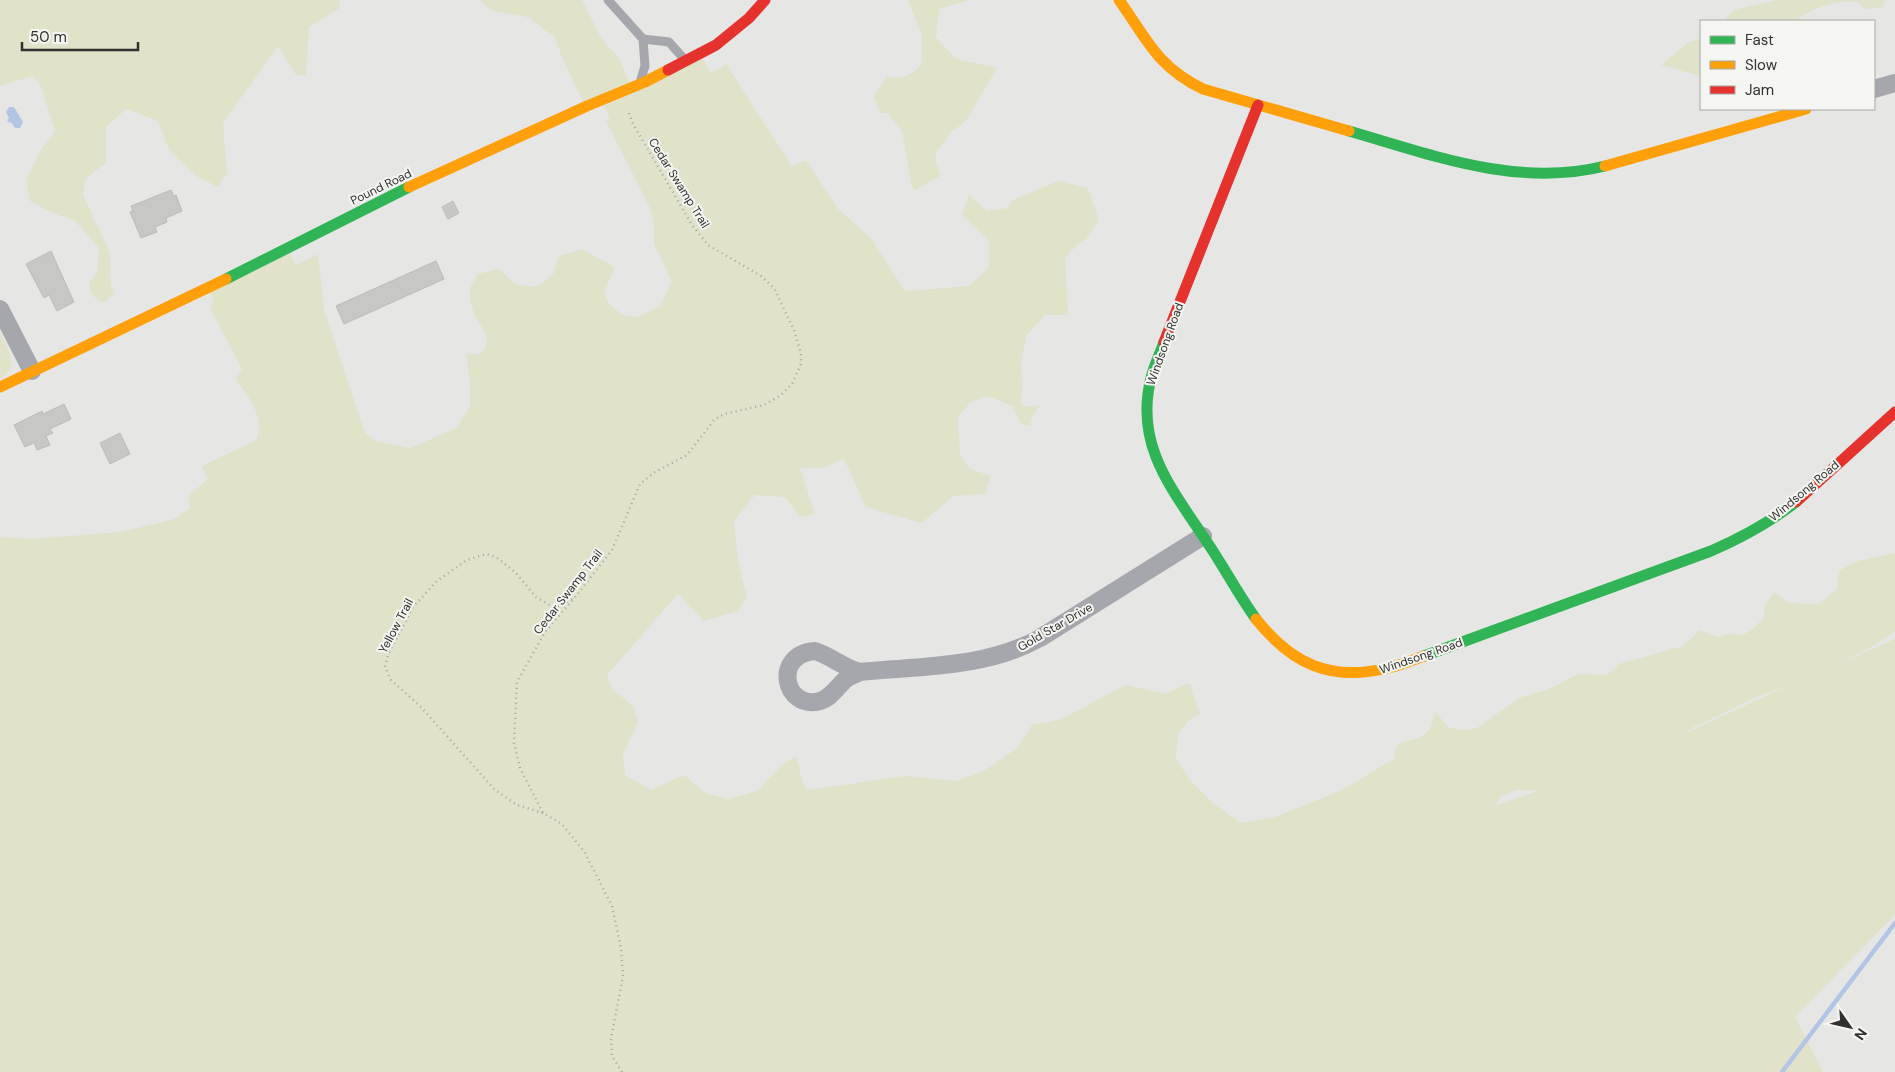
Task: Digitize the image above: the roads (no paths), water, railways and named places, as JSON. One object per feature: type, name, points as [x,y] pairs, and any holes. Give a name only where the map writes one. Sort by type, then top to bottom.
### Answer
[{"type":"street","name":"Pound Road","points":[[0,387],[217,284],[392,195],[686,61],[716,45],[749,18],[765,0]]},
{"type":"street","points":[[1119,0],[1159,60],[1180,77],[1203,89],[1466,165],[1502,172],[1538,174],[1573,172],[1607,166],[1803,110]]},
{"type":"street","points":[[1875,89],[1895,83]]},
{"type":"street","name":"Windsong Road","points":[[1258,105],[1153,370],[1147,397],[1147,427],[1154,455],[1167,481],[1257,620],[1285,650],[1307,663],[1340,673],[1374,672],[1418,658],[1734,541],[1774,517],[1794,502],[1895,412]]},
{"type":"street","points":[[0,309],[32,371]]},
{"type":"street","name":"Gold Star Drive","points":[[860,672],[972,662],[1014,651],[1040,638],[1203,536]]},
{"type":"lane","points":[[608,0],[644,39],[669,42],[686,61]]},
{"type":"lane","points":[[639,84],[645,66],[644,39]]},
{"type":"water","points":[[9,107],[14,107],[23,122],[20,128],[15,128],[7,120],[9,118],[6,112]]},
{"type":"waterway","points":[[1782,1072],[1895,923]]}]
